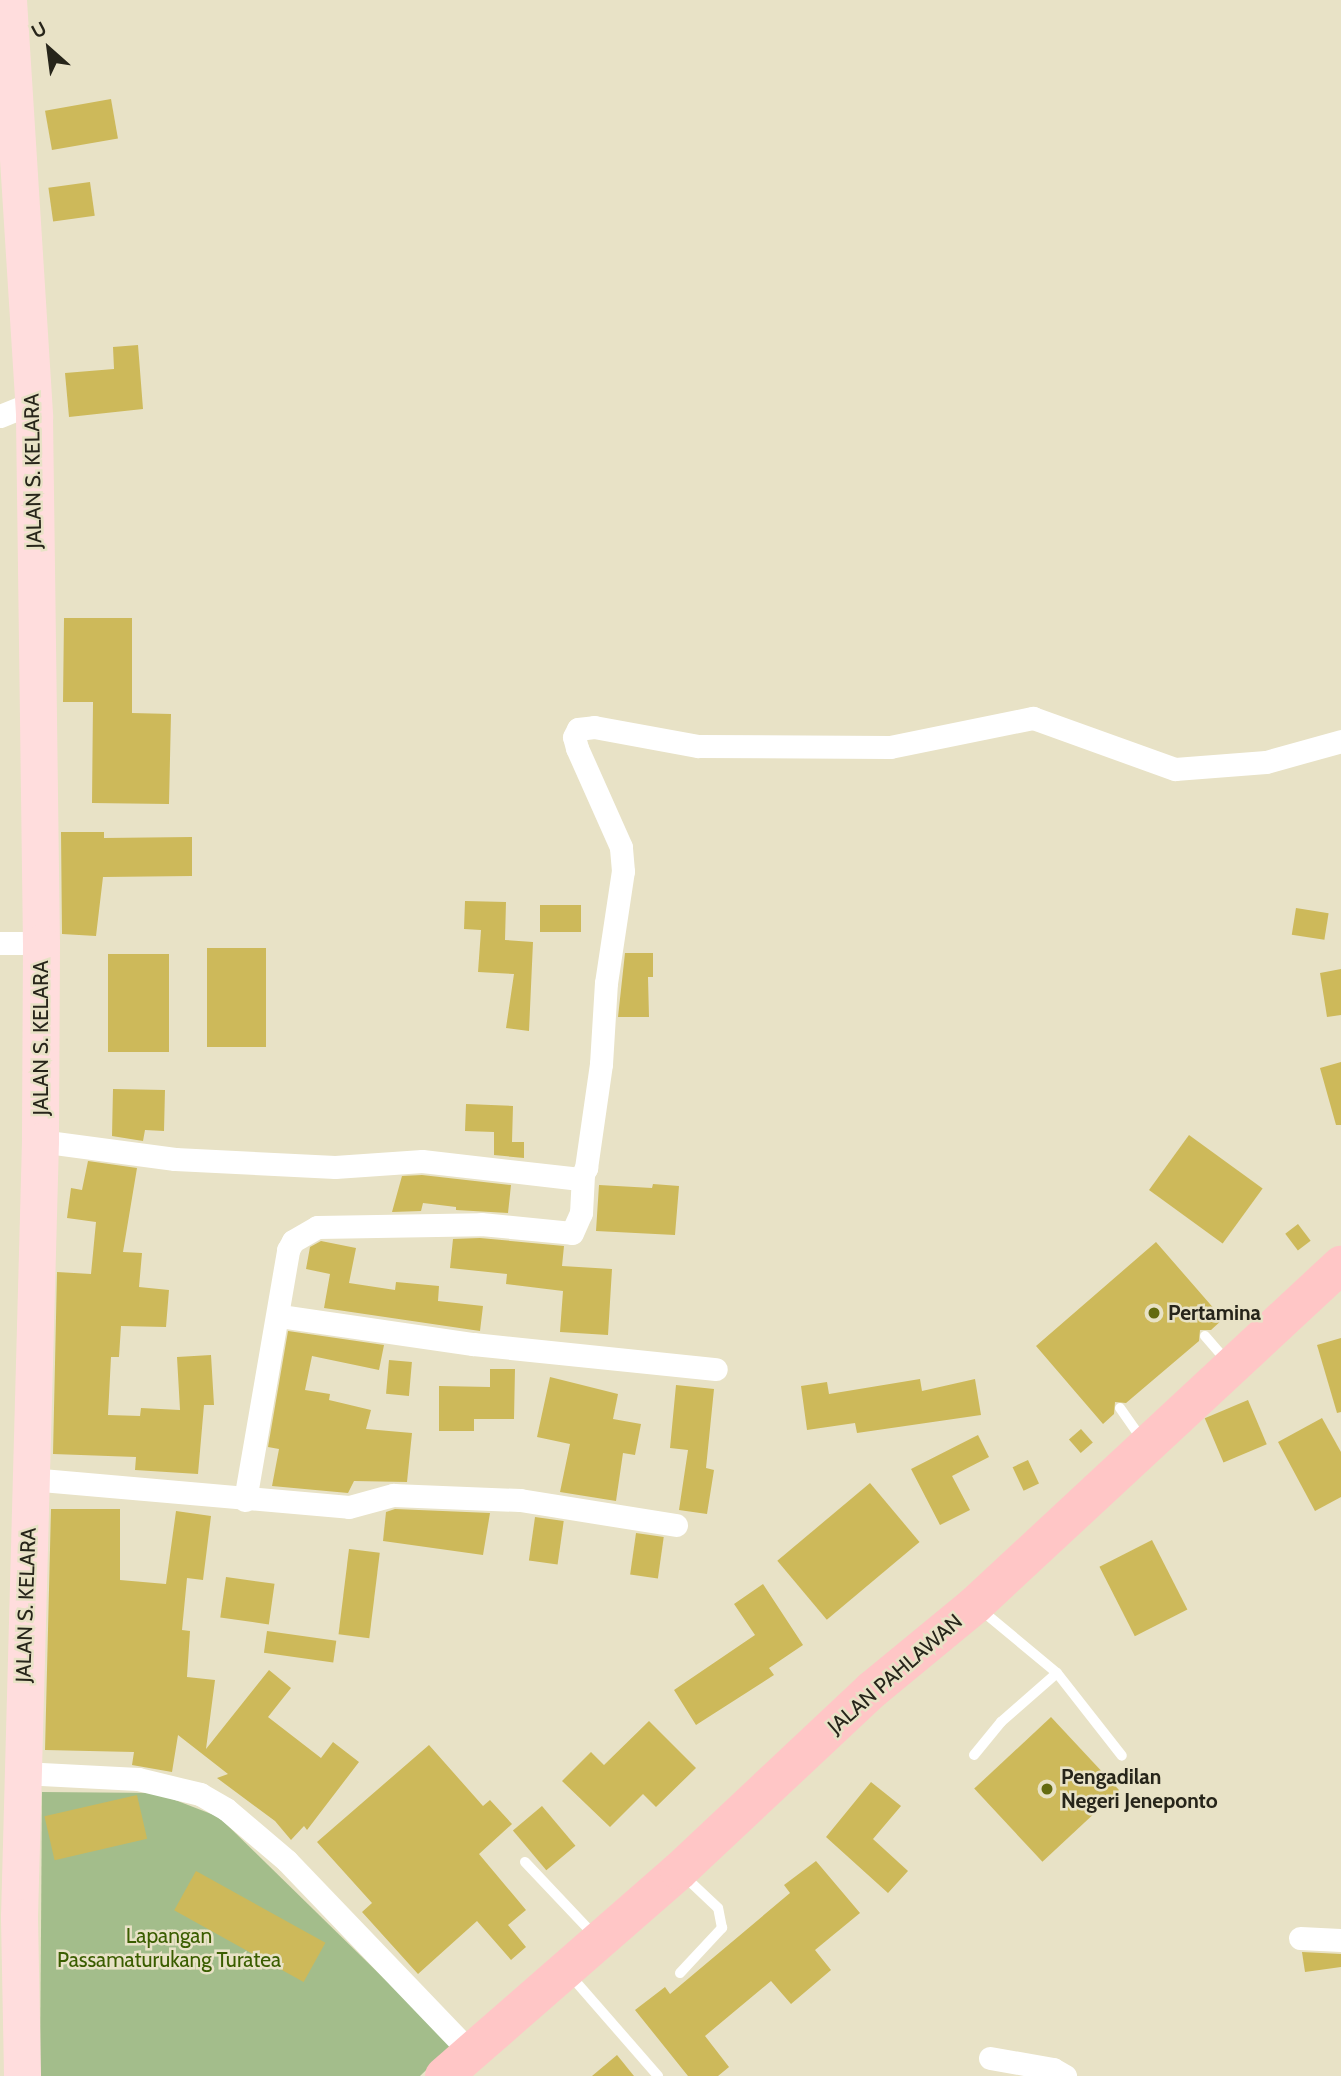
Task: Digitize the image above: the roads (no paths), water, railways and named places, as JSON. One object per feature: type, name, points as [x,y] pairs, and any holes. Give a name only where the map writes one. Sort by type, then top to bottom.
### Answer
[{"type":"highway","name":"JALAN PAHLAWAN","points":[[457,2063],[679,1871],[873,1689],[975,1605],[1341,1265]]},
{"type":"main road","name":"JALAN S. KELARA","points":[[8,0],[5,53],[33,404],[41,943],[40,1141],[22,1773],[22,2076]]},
{"type":"street","points":[[0,416],[33,404]]},
{"type":"street","points":[[245,1500],[280,1316],[288,1250],[304,1232],[317,1227],[481,1224],[572,1233],[581,1213],[583,1176],[623,871],[621,847],[577,748],[574,737],[579,729],[594,727],[666,744],[877,748],[948,738],[1033,718],[1175,769],[1266,762],[1341,741]]},
{"type":"street","points":[[0,943],[41,943]]},
{"type":"street","points":[[40,1141],[175,1159],[335,1167],[402,1160],[576,1181],[583,1176]]},
{"type":"street","points":[[280,1316],[473,1344],[716,1369]]},
{"type":"street","points":[[30,1479],[245,1500],[349,1507],[393,1495],[520,1500],[676,1525]]},
{"type":"street","points":[[22,1773],[138,1779],[200,1794],[226,1809],[286,1861],[457,2063]]},
{"type":"street","points":[[1300,1937],[1341,1940]]},
{"type":"street","points":[[990,2058],[1053,2069],[1065,2076]]},
{"type":"lane","points":[[1205,1336],[1232,1366]]},
{"type":"lane","points":[[1120,1408],[1146,1446]]},
{"type":"lane","points":[[975,1605],[1057,1673],[1122,1756]]},
{"type":"lane","points":[[974,1755],[1001,1722],[1057,1673]]},
{"type":"lane","points":[[525,1862],[598,1940]]},
{"type":"lane","points":[[679,1871],[722,1918],[716,1939],[680,1973]]},
{"type":"lane","points":[[565,1971],[658,2076]]},
{"type":"place","name":"Pertamina","points":[[1154,1313]]},
{"type":"place","name":"Pengadilan Negeri Jeneponto","points":[[1047,1789]]},
{"type":"park label","name":"Lapangan Passamaturukang Turatea","points":[[169,1948]]}]
